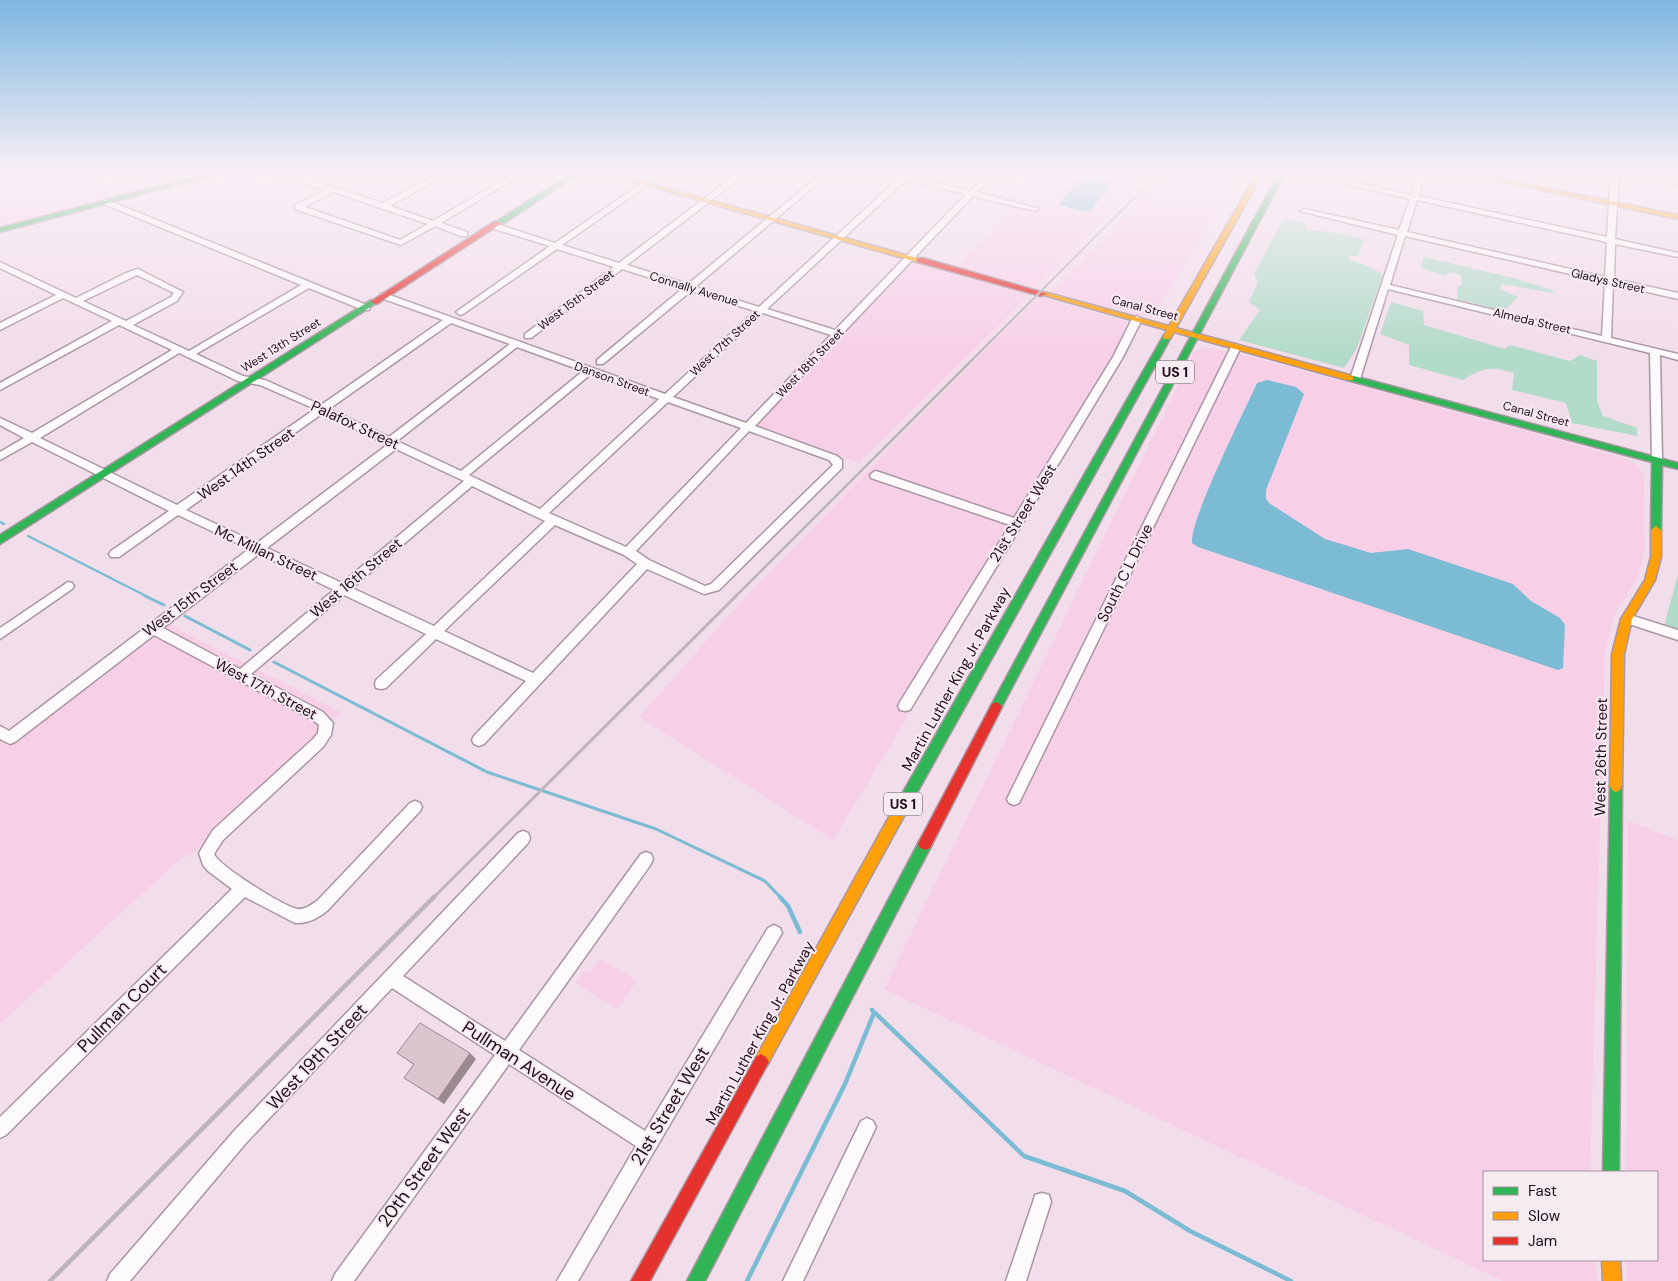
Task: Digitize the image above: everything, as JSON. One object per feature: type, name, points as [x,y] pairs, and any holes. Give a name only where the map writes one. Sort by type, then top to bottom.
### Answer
[{"type":"main road","name":"West 13th Street","points":[[0,540],[483,233]]},
{"type":"main road","name":"Canal Street","points":[[823,233],[1195,336],[1678,466]]},
{"type":"main road","name":"Martin Luther King Jr. Parkway","points":[[640,1281],[904,802],[1226,233]]},
{"type":"main road","name":"US 1","points":[[696,1281],[929,834],[1250,233]]},
{"type":"main road","name":"West 26th Street","points":[[1610,1171],[1618,654],[1627,619],[1650,580],[1654,568],[1656,557],[1657,460]]},
{"type":"main road","points":[[1611,1261],[1612,1281]]},
{"type":"street","points":[[181,233],[366,308]]},
{"type":"street","points":[[371,233],[401,243],[419,233]]},
{"type":"street","name":"Connally Avenue","points":[[515,233],[838,334]]},
{"type":"street","points":[[460,312],[575,233]]},
{"type":"street","name":"West 15th Street","points":[[528,336],[665,233]]},
{"type":"street","points":[[600,362],[754,233]]},
{"type":"street","name":"West 17th Street","points":[[542,513],[844,233]]},
{"type":"street","name":"West 18th Street","points":[[628,552],[934,233]]},
{"type":"street","name":"Gladys Street","points":[[1397,233],[1678,296]]},
{"type":"street","points":[[1578,233],[1678,255]]},
{"type":"street","points":[[1606,339],[1612,233]]},
{"type":"street","points":[[1355,379],[1402,234]]},
{"type":"street","name":"Palafox Street","points":[[3,270],[62,294],[241,379],[262,382],[322,409],[554,520],[628,552],[645,563],[708,590]]},
{"type":"street","points":[[0,387],[123,323],[174,299],[179,292],[138,272],[129,274],[76,301]]},
{"type":"street","points":[[190,354],[307,285]]},
{"type":"street","name":"Almeda Street","points":[[1385,286],[1678,357]]},
{"type":"street","points":[[0,327],[62,294]]},
{"type":"street","name":"Danson Street","points":[[384,296],[833,458],[839,463],[837,468],[729,574],[715,587],[708,590]]},
{"type":"street","name":"21st Street West","points":[[905,706],[1118,357],[1137,319]]},
{"type":"street","name":"West 14th Street","points":[[115,554],[449,320]]},
{"type":"street","name":"West 15th Street","points":[[5,735],[152,628],[516,344]]},
{"type":"street","name":"South C L Drive","points":[[1014,799],[1236,347]]},
{"type":"street","points":[[0,457],[180,349]]},
{"type":"street","name":"West 26th Street","points":[[1655,351],[1657,460]]},
{"type":"street","name":"West 16th Street","points":[[241,675],[343,589],[590,370]]},
{"type":"street","name":"Mc Millan Street","points":[[0,421],[178,511],[534,680]]},
{"type":"street","points":[[875,475],[1017,523]]},
{"type":"street","points":[[381,684],[554,520]]},
{"type":"street","points":[[479,740],[645,563]]},
{"type":"street","points":[[0,634],[68,586]]},
{"type":"street","points":[[1627,619],[1678,635]]},
{"type":"street","name":"West 17th Street","points":[[152,628],[322,718],[326,723],[327,728],[318,743],[218,835],[206,853],[208,860],[215,867],[243,888]]},
{"type":"street","points":[[243,888],[294,916],[303,917],[313,914],[415,806]]},
{"type":"street","name":"West 19th Street","points":[[117,1281],[240,1138],[523,838]]},
{"type":"street","name":"20th Street West","points":[[342,1281],[646,858]]},
{"type":"street","name":"Pullman Court","points":[[0,1129],[243,888]]},
{"type":"street","name":"21st Street West","points":[[567,1281],[774,933]]},
{"type":"street","name":"Pullman Avenue","points":[[391,978],[648,1143]]},
{"type":"street","points":[[794,1281],[867,1127]]},
{"type":"street","points":[[1016,1281],[1042,1202]]},
{"type":"shaded area","points":[[989,233],[1091,233],[1035,288],[957,267]]},
{"type":"shaded area","points":[[1109,233],[1204,233],[1152,318],[1050,292]]},
{"type":"shaded area","points":[[913,261],[1030,294],[859,463],[755,426]]},
{"type":"shaded area","points":[[1038,296],[1141,326],[1079,433],[833,840],[639,717],[739,604]]},
{"type":"shaded area","points":[[1200,348],[1210,348],[1249,356],[1623,458],[1632,462],[1641,470],[1644,476],[1645,550],[1637,578],[1615,614],[1605,651],[1590,1171],[1483,1171],[1483,1261],[1594,1261],[1598,1281],[1503,1281],[884,989],[1194,352]]},
{"type":"shaded area","points":[[165,622],[341,712],[192,854],[181,858],[0,1024],[0,742],[7,746]]},
{"type":"shaded area","points":[[1628,821],[1678,840],[1678,1281],[1627,1281],[1626,1261],[1658,1261],[1658,1171],[1626,1171]]},
{"type":"shaded area","points":[[600,959],[637,980],[618,1009],[575,983],[585,970],[590,973]]},
{"type":"green space","points":[[1276,233],[1335,233],[1365,240],[1358,256],[1349,256],[1349,260],[1363,264],[1383,274],[1357,348],[1344,368],[1239,340],[1260,310],[1249,302],[1258,281],[1254,274]]},
{"type":"green space","points":[[1424,257],[1517,279],[1553,290],[1553,293],[1502,284],[1500,289],[1518,297],[1504,311],[1457,299],[1457,287],[1462,285],[1461,275],[1450,272],[1445,276],[1421,268]]},
{"type":"green space","points":[[1391,302],[1423,311],[1424,325],[1505,349],[1510,345],[1570,361],[1580,355],[1597,361],[1597,401],[1603,416],[1637,428],[1637,436],[1572,423],[1566,403],[1512,390],[1514,373],[1499,369],[1487,369],[1476,372],[1463,380],[1409,365],[1409,345],[1380,334]]},
{"type":"green space","points":[[1678,574],[1678,630],[1664,626]]},
{"type":"water","points":[[1267,380],[1296,387],[1304,394],[1266,490],[1266,499],[1269,503],[1325,539],[1371,553],[1408,549],[1513,584],[1531,601],[1560,618],[1565,625],[1563,668],[1558,670],[1198,547],[1192,543],[1193,531],[1199,513],[1230,440],[1257,383]]},
{"type":"building","points":[[420,1023],[470,1053],[438,1099],[404,1078],[414,1064],[397,1053]]},
{"type":"waterway","points":[[0,522],[4,524]]},
{"type":"waterway","points":[[28,536],[148,597]]},
{"type":"waterway","points":[[145,596],[164,605]]},
{"type":"waterway","points":[[185,616],[250,650]]},
{"type":"waterway","points":[[274,662],[487,772],[656,829],[765,881],[781,898]]},
{"type":"waterway","points":[[780,897],[788,906],[800,932]]},
{"type":"waterway","points":[[872,1010],[1024,1156],[1125,1191],[1190,1231],[1291,1281]]},
{"type":"waterway","points":[[747,1281],[845,1084],[874,1013]]},
{"type":"railway","points":[[736,596],[1099,233]]},
{"type":"railway","points":[[433,898],[736,596]]},
{"type":"railway","points":[[50,1281],[433,898]]},
{"type":"traffic: fast","points":[[996,707],[1250,233]]},
{"type":"traffic: fast","points":[[0,540],[374,302]]},
{"type":"traffic: fast","points":[[899,812],[1167,337]]},
{"type":"traffic: fast","points":[[1350,378],[1678,466]]},
{"type":"traffic: fast","points":[[1656,530],[1657,460]]},
{"type":"traffic: fast","points":[[1611,1171],[1616,786]]},
{"type":"traffic: fast","points":[[696,1281],[925,844]]},
{"type":"traffic: slow","points":[[822,233],[920,260]]},
{"type":"traffic: slow","points":[[1167,337],[1226,233]]},
{"type":"traffic: slow","points":[[1044,294],[1350,378]]},
{"type":"traffic: slow","points":[[1616,786],[1618,654],[1627,619],[1650,580],[1656,557],[1656,530]]},
{"type":"traffic: slow","points":[[761,1062],[899,812]]},
{"type":"traffic: slow","points":[[1611,1261],[1612,1281]]},
{"type":"traffic: jam","points":[[374,302],[483,233]]},
{"type":"traffic: jam","points":[[920,260],[1044,294]]},
{"type":"traffic: jam","points":[[925,844],[996,707]]},
{"type":"traffic: jam","points":[[640,1281],[761,1062]]}]
